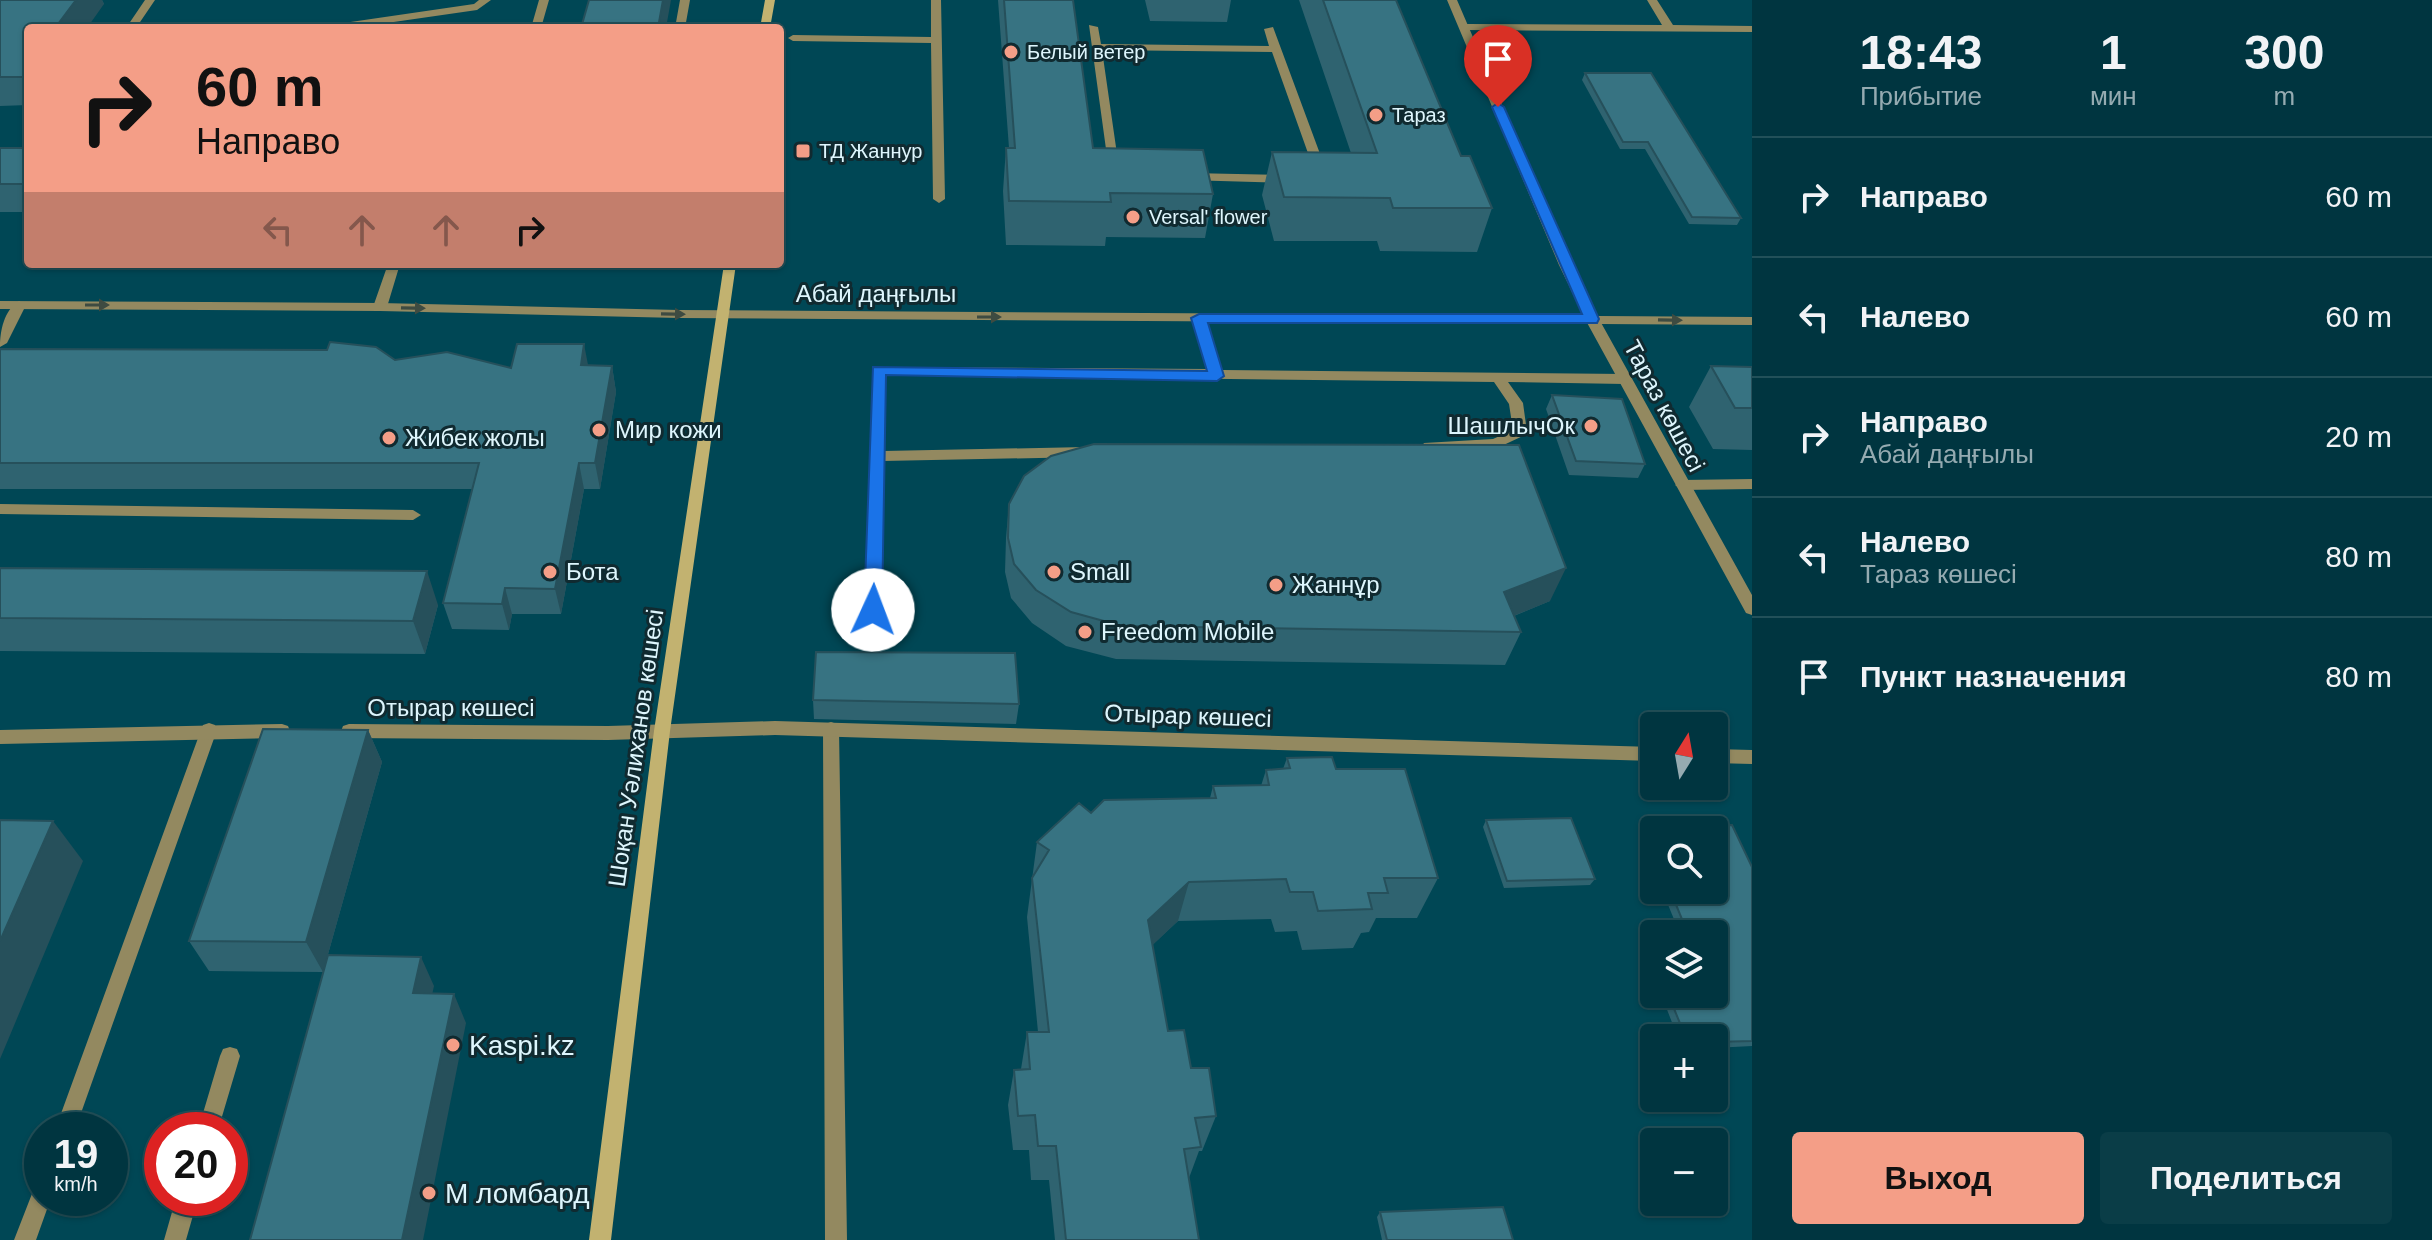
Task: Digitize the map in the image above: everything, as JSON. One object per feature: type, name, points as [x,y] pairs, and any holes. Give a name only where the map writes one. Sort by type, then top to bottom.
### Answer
[{"type":"main road","points":[[766,24],[770,0]]},
{"type":"main road","name":"Шоқан Уәлиханов көшесі","points":[[600,1240],[662,731],[729,268]]},
{"type":"street","points":[[134,24],[150,0]]},
{"type":"street","points":[[358,24],[477,7],[486,0]]},
{"type":"street","points":[[537,24],[544,0]]},
{"type":"street","points":[[681,24],[685,0]]},
{"type":"street","points":[[936,0],[939,199]]},
{"type":"street","name":"Тараз көшесі","points":[[1452,0],[1565,265],[1624,379],[1752,609]]},
{"type":"street","points":[[1652,0],[1670,29]]},
{"type":"street","points":[[1093,27],[1115,176],[1129,176]]},
{"type":"street","points":[[1465,27],[1752,29]]},
{"type":"street","points":[[1269,29],[1323,180],[1308,180]]},
{"type":"street","points":[[793,38],[936,40]]},
{"type":"street","points":[[1096,47],[1276,49]]},
{"type":"street","points":[[1174,177],[1293,179]]},
{"type":"street","points":[[380,307],[393,268]]},
{"type":"street","name":"Абай даңғылы","points":[[0,305],[380,307],[723,315],[1752,321]]},
{"type":"street","points":[[0,343],[19,305]]},
{"type":"street","points":[[1199,318],[1217,376]]},
{"type":"street","points":[[873,610],[879,456],[878,370],[1624,379]]},
{"type":"street","points":[[1416,446],[1495,444],[1520,432],[1516,403],[1498,378]]},
{"type":"street","points":[[879,456],[1100,452]]},
{"type":"street","points":[[1682,485],[1752,484]]},
{"type":"street","points":[[0,509],[413,515]]},
{"type":"street","points":[[831,729],[836,1240]]},
{"type":"street","name":"Отырар көшесі","points":[[336,731],[831,729],[1640,754]]},
{"type":"street","points":[[71,1112],[209,730]]},
{"type":"street","points":[[0,737],[209,730],[305,731]]},
{"type":"street","points":[[1728,756],[1752,757]]},
{"type":"street","points":[[213,1112],[230,1056]]},
{"type":"street","points":[[25,1240],[34,1216]]},
{"type":"street","points":[[175,1240],[182,1216]]},
{"type":"building","points":[[0,0],[76,0],[58,24],[24,24],[24,77],[0,77]]},
{"type":"building","points":[[589,0],[663,0],[659,24],[582,24]]},
{"type":"building","points":[[1004,0],[1073,0],[1093,148],[1203,150],[1213,194],[1110,193],[1111,202],[1009,201],[1006,148],[1015,148]]},
{"type":"building","points":[[1323,0],[1396,0],[1461,156],[1470,156],[1492,208],[1393,208],[1390,198],[1284,197],[1272,152],[1377,153]]},
{"type":"building","points":[[1585,73],[1651,73],[1741,218],[1692,217],[1648,142],[1623,142]]},
{"type":"building","points":[[0,148],[24,148],[24,184],[0,184]]},
{"type":"building","points":[[330,342],[376,347],[395,360],[447,352],[511,368],[517,344],[584,344],[581,365],[612,366],[595,463],[579,463],[555,589],[505,588],[502,604],[443,603],[479,463],[0,463],[0,349],[327,350]]},
{"type":"building","points":[[1711,366],[1752,367],[1752,408],[1735,408]]},
{"type":"building","points":[[1552,395],[1622,399],[1645,464],[1576,461]]},
{"type":"building","name":"Жаннұр","points":[[1094,444],[1519,445],[1566,568],[1504,592],[1521,632],[1122,626],[1071,612],[1036,590],[1014,564],[1008,538],[1009,504],[1024,476],[1051,456]]},
{"type":"building","points":[[0,568],[427,571],[413,621],[0,618]]},
{"type":"building","points":[[816,652],[1015,653],[1019,704],[813,700]]},
{"type":"building","points":[[263,729],[368,730],[306,942],[189,941]]},
{"type":"building","points":[[1332,757],[1336,769],[1405,769],[1438,878],[1384,878],[1388,893],[1368,893],[1372,909],[1318,911],[1313,892],[1290,892],[1286,879],[1189,882],[1148,920],[1168,1031],[1184,1030],[1191,1068],[1209,1068],[1216,1116],[1195,1118],[1201,1147],[1184,1149],[1199,1240],[1066,1240],[1056,1146],[1038,1146],[1035,1115],[1018,1116],[1014,1070],[1030,1069],[1027,1032],[1049,1032],[1032,878],[1049,850],[1037,842],[1079,803],[1091,813],[1104,800],[1216,798],[1213,786],[1269,785],[1266,770],[1290,768],[1287,758]]},
{"type":"building","points":[[1571,818],[1595,879],[1507,881],[1486,820]]},
{"type":"building","points":[[0,820],[53,821],[0,941]]},
{"type":"building","points":[[1728,825],[1732,825],[1752,867],[1752,1041],[1728,1042],[1728,1024],[1680,1024],[1674,1008],[1728,1008],[1728,920],[1682,920],[1676,904],[1728,904]]},
{"type":"building","points":[[328,955],[421,957],[413,993],[454,994],[402,1240],[250,1240]]},
{"type":"building","points":[[1503,1207],[1513,1240],[1387,1240],[1380,1212]]},
{"type":"place","name":"Белый ветер","points":[[1011,52]]},
{"type":"place","name":"Тараз","points":[[1376,115]]},
{"type":"place","name":"ТД Жаннур","points":[[803,151]]},
{"type":"place","name":"Versal' flower","points":[[1133,217]]},
{"type":"place","name":"ШашлычОк","points":[[1591,426]]},
{"type":"place","name":"Мир кожи","points":[[599,430]]},
{"type":"place","name":"Жибек жолы","points":[[389,438]]},
{"type":"place","name":"Бота","points":[[550,572]]},
{"type":"place","name":"Small","points":[[1054,572]]},
{"type":"place","name":"Жаннұр","points":[[1276,585]]},
{"type":"place","name":"Freedom Mobile","points":[[1085,632]]},
{"type":"place","name":"Kaspi.kz","points":[[453,1045]]},
{"type":"place","name":"М ломбард","points":[[429,1193]]},
{"type":"route","points":[[873,610],[879,456],[878,370],[1217,376],[1199,318],[1592,319],[1565,265],[1498,107]]}]
